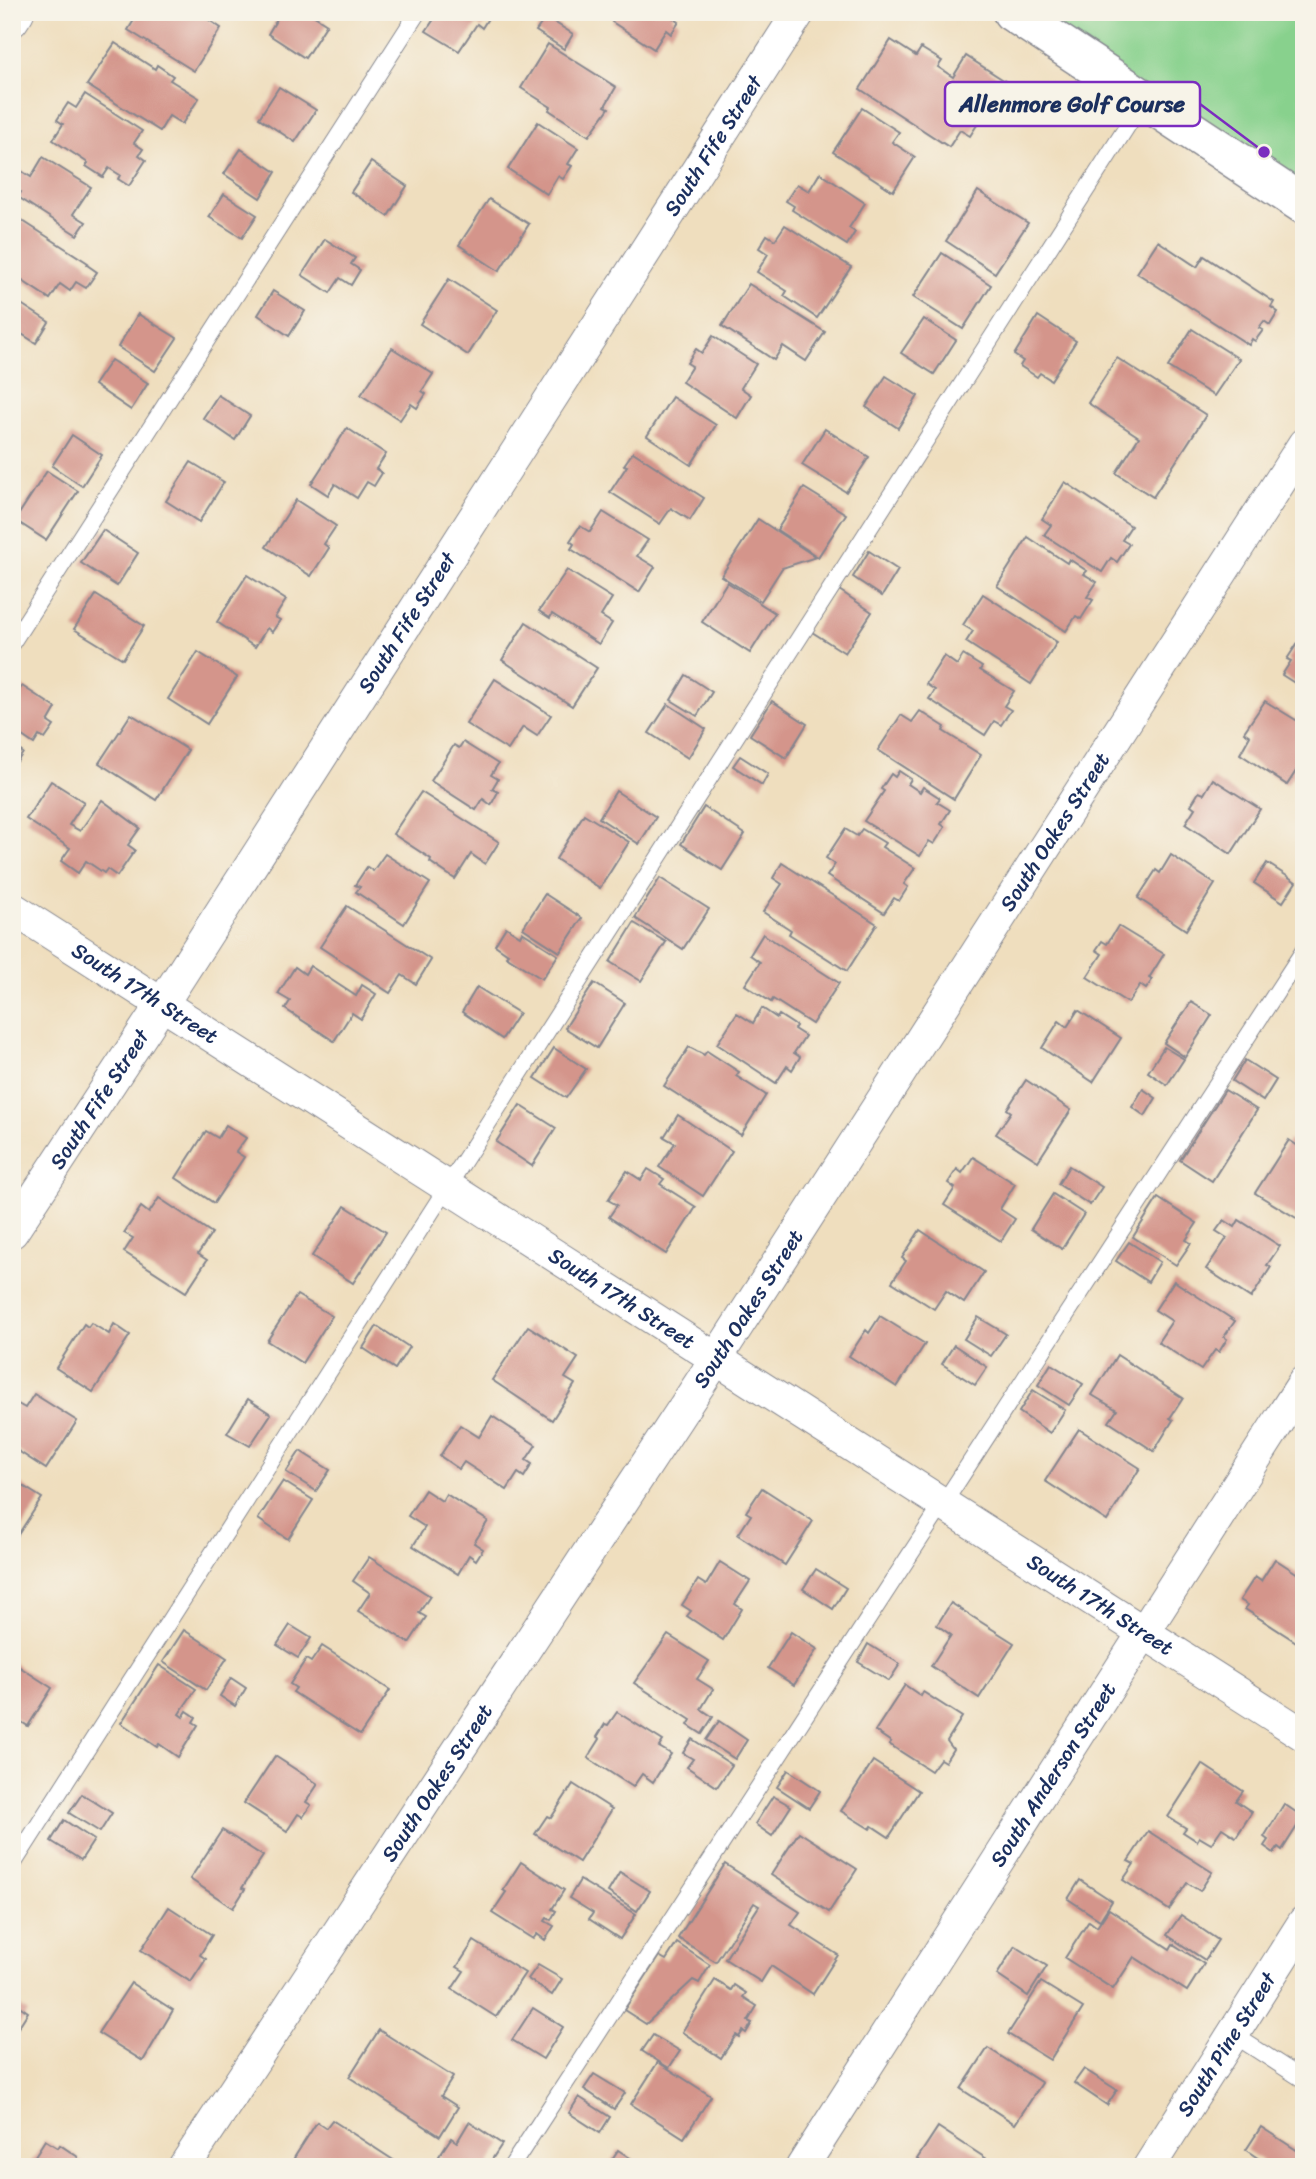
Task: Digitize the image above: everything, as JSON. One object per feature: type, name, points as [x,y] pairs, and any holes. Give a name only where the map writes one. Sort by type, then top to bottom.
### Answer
[{"type":"main road","points":[[1012,12],[1304,205]]},
{"type":"street","points":[[12,21],[18,12]]},
{"type":"street","name":"South Fife Street","points":[[12,1232],[162,1004],[799,12]]},
{"type":"street","name":"South Oakes Street","points":[[184,2167],[716,1359],[1304,444]]},
{"type":"street","name":"South 17th Street","points":[[12,908],[1304,1735]]},
{"type":"street","name":"South Anderson Street","points":[[802,2167],[1304,1381]]},
{"type":"street","name":"South Pine Street","points":[[1149,2167],[1304,1922]]},
{"type":"lane","points":[[12,643],[418,12]]},
{"type":"lane","points":[[12,1866],[1144,100]]},
{"type":"lane","points":[[511,2167],[1304,950]]},
{"type":"lane","points":[[1234,2035],[1304,2080]]},
{"type":"green space","points":[[1012,12],[1304,12],[1304,205]]},
{"type":"building","points":[[139,12],[197,12],[221,28],[194,71],[128,30]]},
{"type":"building","points":[[281,12],[308,12],[327,24],[305,58],[268,34]]},
{"type":"building","points":[[439,12],[492,12],[482,28],[477,24],[459,51],[426,31]]},
{"type":"building","points":[[618,12],[675,12],[672,17],[679,22],[671,34],[666,30],[654,49],[612,22]]},
{"type":"building","points":[[546,17],[573,34],[564,49],[536,31]]},
{"type":"building","points":[[891,40],[916,56],[921,48],[942,61],[938,67],[953,77],[966,56],[1005,81],[970,136],[960,130],[949,147],[860,89]]},
{"type":"building","points":[[115,43],[155,69],[157,65],[173,76],[170,80],[199,98],[182,124],[169,116],[160,131],[87,85]]},
{"type":"building","points":[[548,44],[616,87],[605,106],[609,108],[589,136],[521,88]]},
{"type":"building","points":[[279,87],[316,110],[295,142],[259,118]]},
{"type":"building","points":[[85,94],[142,131],[134,143],[143,149],[139,155],[146,160],[129,186],[118,179],[120,175],[109,168],[103,177],[86,166],[88,163],[53,140],[63,124],[57,120],[68,103],[76,108]]},
{"type":"building","points":[[862,108],[899,132],[892,142],[915,157],[893,191],[833,152]]},
{"type":"building","points":[[538,122],[578,148],[568,164],[572,166],[563,179],[558,176],[547,194],[508,169]]},
{"type":"building","points":[[241,149],[276,172],[260,198],[224,174]]},
{"type":"building","points":[[43,157],[91,187],[73,214],[86,222],[77,235],[18,197],[21,192],[12,187],[12,182],[20,170],[31,177]]},
{"type":"building","points":[[371,162],[407,186],[388,216],[351,192]]},
{"type":"building","points":[[820,173],[865,203],[849,228],[855,232],[847,245],[792,210],[794,206],[786,201],[797,184],[809,191]]},
{"type":"building","points":[[978,191],[1028,223],[995,273],[946,241]]},
{"type":"building","points":[[224,194],[257,215],[242,238],[209,217]]},
{"type":"building","points":[[489,199],[529,224],[499,271],[459,245]]},
{"type":"building","points":[[12,214],[88,263],[87,265],[97,272],[86,288],[76,282],[70,291],[60,284],[50,299],[12,274]]},
{"type":"building","points":[[785,225],[851,267],[817,318],[784,296],[787,291],[757,272],[768,254],[759,248],[767,235],[775,240]]},
{"type":"building","points":[[325,239],[355,258],[351,264],[360,270],[351,285],[340,278],[330,293],[302,275]]},
{"type":"building","points":[[1158,241],[1197,267],[1204,256],[1274,302],[1271,307],[1278,312],[1270,325],[1264,321],[1259,328],[1263,330],[1249,345],[1137,273]]},
{"type":"building","points":[[942,253],[991,285],[963,329],[913,297]]},
{"type":"building","points":[[449,279],[497,310],[468,355],[420,324]]},
{"type":"building","points":[[749,284],[825,332],[806,361],[783,346],[774,360],[722,326]]},
{"type":"building","points":[[273,291],[305,311],[289,336],[258,315]]},
{"type":"building","points":[[12,298],[49,322],[36,343],[20,333],[12,346]]},
{"type":"building","points":[[138,314],[177,338],[155,371],[118,347]]},
{"type":"building","points":[[1038,316],[1076,341],[1051,380],[1040,373],[1037,377],[1020,366],[1023,361],[1014,355]]},
{"type":"building","points":[[924,319],[956,340],[934,374],[901,353]]},
{"type":"building","points":[[1192,329],[1239,359],[1214,396],[1168,367]]},
{"type":"building","points":[[713,336],[756,364],[741,388],[751,395],[737,418],[682,382],[692,366],[687,363],[696,349],[702,353]]},
{"type":"building","points":[[392,348],[433,374],[422,391],[426,394],[417,408],[411,404],[400,420],[361,395]]},
{"type":"building","points":[[1117,358],[1206,415],[1153,497],[1116,473],[1139,437],[1088,403]]},
{"type":"building","points":[[111,360],[148,383],[131,410],[94,385]]},
{"type":"building","points":[[886,376],[918,396],[898,428],[866,407]]},
{"type":"building","points":[[218,395],[250,416],[235,440],[203,418]]},
{"type":"building","points":[[672,397],[716,425],[691,465],[647,436]]},
{"type":"building","points":[[347,428],[386,454],[376,469],[382,473],[374,486],[367,482],[357,498],[335,484],[328,495],[311,484]]},
{"type":"building","points":[[825,429],[869,457],[846,492],[802,465]]},
{"type":"building","points":[[72,435],[102,455],[82,486],[52,466]]},
{"type":"building","points":[[633,452],[704,498],[690,520],[671,508],[660,524],[610,492]]},
{"type":"building","points":[[191,462],[224,482],[199,522],[166,501]]},
{"type":"building","points":[[47,471],[78,491],[46,540],[15,520]]},
{"type":"building","points":[[1065,482],[1131,526],[1122,540],[1129,544],[1117,562],[1111,558],[1102,572],[1044,535],[1051,525],[1042,519]]},
{"type":"building","points":[[804,488],[846,514],[818,557],[777,530]]},
{"type":"building","points":[[296,500],[336,526],[324,544],[329,548],[311,576],[266,547]]},
{"type":"building","points":[[603,512],[648,540],[637,556],[655,567],[639,592],[571,549],[574,544],[570,541],[580,526],[590,532]]},
{"type":"building","points":[[758,519],[816,557],[782,568],[761,601],[721,576]]},
{"type":"building","points":[[103,530],[138,553],[117,586],[81,563]]},
{"type":"building","points":[[1028,537],[1067,563],[1069,559],[1087,571],[1084,574],[1097,582],[1087,597],[1093,600],[1081,619],[1076,616],[1066,631],[997,586]]},
{"type":"building","points":[[869,551],[898,570],[882,596],[853,577]]},
{"type":"building","points":[[567,570],[612,598],[601,616],[612,623],[599,644],[552,614],[550,618],[539,611]]},
{"type":"building","points":[[247,575],[286,600],[275,617],[280,620],[272,632],[267,628],[255,647],[217,622]]},
{"type":"building","points":[[727,582],[775,613],[750,653],[702,622]]},
{"type":"building","points":[[839,590],[872,612],[845,653],[812,632]]},
{"type":"building","points":[[983,594],[1057,642],[1031,684],[966,642],[973,631],[963,625]]},
{"type":"building","points":[[96,595],[144,626],[123,659],[74,629]]},
{"type":"building","points":[[526,622],[597,668],[572,706],[502,660]]},
{"type":"building","points":[[1304,633],[1304,689],[1282,675],[1291,661],[1287,659]]},
{"type":"building","points":[[198,652],[237,677],[207,724],[168,699]]},
{"type":"building","points":[[963,655],[982,667],[980,670],[1014,691],[1004,706],[1011,710],[1001,725],[994,721],[985,735],[929,699],[935,690],[926,684],[944,656],[957,665]]},
{"type":"building","points":[[686,675],[712,692],[697,716],[671,700]]},
{"type":"building","points":[[495,679],[551,715],[537,736],[523,727],[508,750],[466,724]]},
{"type":"building","points":[[22,686],[56,708],[48,722],[54,726],[45,739],[39,736],[34,744],[12,729],[12,701]]},
{"type":"building","points":[[772,701],[807,724],[786,758],[750,735]]},
{"type":"building","points":[[1265,701],[1304,725],[1304,768],[1300,765],[1287,785],[1240,754],[1250,736],[1244,732]]},
{"type":"building","points":[[668,704],[706,729],[688,758],[649,733]]},
{"type":"building","points":[[920,711],[945,727],[943,731],[981,755],[954,799],[878,750],[901,715],[912,722]]},
{"type":"building","points":[[131,714],[188,750],[156,800],[99,763]]},
{"type":"building","points":[[12,742],[20,747],[18,749],[23,753],[16,763],[12,760]]},
{"type":"building","points":[[463,742],[498,764],[491,775],[498,779],[492,789],[498,792],[491,805],[483,799],[476,810],[431,781],[454,745],[459,748]]},
{"type":"building","points":[[740,756],[768,774],[762,785],[733,766]]},
{"type":"building","points":[[899,771],[911,779],[908,784],[920,792],[923,787],[940,798],[937,802],[950,810],[941,824],[945,827],[934,844],[929,841],[920,856],[864,821],[884,791],[881,789],[891,774],[895,777]]},
{"type":"building","points":[[1213,779],[1260,809],[1231,854],[1185,824],[1195,808],[1191,805],[1199,792],[1204,794]]},
{"type":"building","points":[[51,781],[84,802],[69,825],[80,831],[102,800],[140,828],[128,845],[135,850],[117,876],[107,869],[104,873],[86,861],[78,873],[61,861],[70,848],[26,819]]},
{"type":"building","points":[[616,791],[656,817],[639,844],[599,818]]},
{"type":"building","points":[[421,792],[499,842],[485,864],[471,854],[455,879],[393,834]]},
{"type":"building","points":[[704,807],[745,834],[722,870],[681,844]]},
{"type":"building","points":[[584,814],[629,842],[600,888],[556,859]]},
{"type":"building","points":[[845,829],[857,836],[862,829],[885,843],[882,847],[915,868],[904,884],[908,887],[899,901],[894,898],[884,913],[827,876],[835,864],[826,858]]},
{"type":"building","points":[[385,854],[430,883],[404,924],[356,892],[360,887],[355,885],[367,867],[373,871]]},
{"type":"building","points":[[1171,855],[1215,884],[1186,930],[1138,898],[1156,870],[1160,873]]},
{"type":"building","points":[[782,863],[877,924],[847,971],[789,934],[791,930],[763,912],[782,884],[773,878]]},
{"type":"building","points":[[1267,863],[1296,882],[1283,902],[1254,883]]},
{"type":"building","points":[[660,878],[709,909],[683,949],[635,918]]},
{"type":"building","points":[[545,894],[582,918],[560,952],[523,928]]},
{"type":"building","points":[[347,906],[431,960],[416,984],[402,975],[390,993],[320,947]]},
{"type":"building","points":[[634,923],[666,942],[641,981],[610,962]]},
{"type":"building","points":[[1118,926],[1164,954],[1149,978],[1152,980],[1146,989],[1140,985],[1128,1003],[1087,977],[1102,954],[1096,950],[1102,941],[1107,944]]},
{"type":"building","points":[[506,927],[520,936],[522,932],[558,955],[542,979],[506,956],[508,954],[495,945]]},
{"type":"building","points":[[763,934],[839,983],[812,1024],[745,985],[760,962],[750,955]]},
{"type":"building","points":[[310,966],[356,996],[362,985],[376,994],[361,1019],[352,1013],[334,1041],[285,1009],[290,1001],[278,994],[295,967],[305,974]]},
{"type":"building","points":[[594,983],[625,1003],[597,1048],[565,1028]]},
{"type":"building","points":[[477,987],[519,1013],[502,1039],[462,1012]]},
{"type":"building","points":[[1191,1002],[1212,1015],[1185,1057],[1164,1043]]},
{"type":"building","points":[[762,1008],[796,1026],[794,1029],[805,1036],[794,1053],[800,1057],[792,1070],[787,1066],[776,1083],[717,1044],[737,1013],[753,1023]]},
{"type":"building","points":[[1078,1010],[1121,1038],[1093,1082],[1042,1048],[1059,1021],[1067,1027]]},
{"type":"building","points":[[689,1047],[704,1055],[707,1051],[739,1072],[736,1076],[766,1095],[741,1135],[664,1086]]},
{"type":"building","points":[[1164,1047],[1184,1059],[1167,1085],[1148,1072]]},
{"type":"building","points":[[554,1048],[586,1069],[566,1098],[535,1078]]},
{"type":"building","points":[[1245,1060],[1276,1080],[1263,1101],[1232,1081]]},
{"type":"building","points":[[1026,1080],[1071,1110],[1038,1161],[996,1134],[1011,1112],[1007,1109]]},
{"type":"building","points":[[1143,1089],[1156,1098],[1145,1116],[1132,1107]]},
{"type":"building","points":[[1225,1090],[1257,1110],[1212,1181],[1180,1160]]},
{"type":"building","points":[[520,1105],[556,1128],[532,1166],[496,1142]]},
{"type":"building","points":[[678,1115],[732,1151],[703,1196],[659,1167],[675,1143],[664,1137]]},
{"type":"building","points":[[226,1125],[246,1138],[236,1152],[244,1157],[214,1203],[176,1178],[206,1131],[218,1138]]},
{"type":"building","points":[[1289,1140],[1304,1150],[1304,1210],[1298,1219],[1255,1193]]},
{"type":"building","points":[[973,1157],[1015,1184],[1000,1209],[1015,1219],[1001,1241],[944,1205],[955,1188],[948,1183],[957,1169],[962,1173]]},
{"type":"building","points":[[1069,1166],[1102,1187],[1090,1205],[1058,1184]]},
{"type":"building","points":[[648,1169],[664,1179],[660,1184],[696,1207],[666,1254],[609,1217],[617,1205],[608,1200],[627,1171],[641,1180]]},
{"type":"building","points":[[1053,1194],[1084,1214],[1062,1249],[1031,1229]]},
{"type":"building","points":[[159,1198],[212,1233],[198,1254],[207,1260],[186,1292],[124,1252],[133,1238],[124,1233],[141,1207],[149,1213]]},
{"type":"building","points":[[1158,1198],[1197,1223],[1186,1240],[1191,1243],[1176,1265],[1133,1237]]},
{"type":"building","points":[[345,1206],[386,1232],[353,1283],[312,1256]]},
{"type":"building","points":[[1224,1220],[1235,1227],[1239,1220],[1280,1246],[1267,1265],[1271,1267],[1251,1298],[1206,1269],[1227,1238],[1216,1231]]},
{"type":"building","points":[[920,1230],[984,1272],[964,1303],[946,1291],[934,1309],[892,1282],[906,1261],[902,1258]]},
{"type":"building","points":[[1129,1242],[1160,1262],[1148,1282],[1116,1261]]},
{"type":"building","points":[[1174,1281],[1235,1321],[1224,1337],[1227,1339],[1219,1352],[1215,1350],[1201,1370],[1158,1342],[1172,1321],[1155,1310]]},
{"type":"building","points":[[297,1295],[332,1316],[302,1363],[267,1341]]},
{"type":"building","points":[[880,1316],[925,1344],[897,1387],[849,1356],[866,1330],[869,1333]]},
{"type":"building","points":[[978,1317],[1006,1334],[991,1356],[964,1339]]},
{"type":"building","points":[[91,1323],[109,1334],[114,1324],[130,1335],[93,1392],[56,1368],[84,1324],[88,1327]]},
{"type":"building","points":[[377,1326],[409,1347],[395,1369],[363,1348]]},
{"type":"building","points":[[528,1326],[578,1358],[565,1378],[575,1384],[552,1420],[492,1380]]},
{"type":"building","points":[[954,1345],[987,1367],[975,1385],[942,1364]]},
{"type":"building","points":[[1117,1355],[1183,1398],[1154,1451],[1109,1422],[1117,1410],[1092,1395]]},
{"type":"building","points":[[1051,1364],[1083,1384],[1069,1405],[1038,1385]]},
{"type":"building","points":[[1033,1390],[1065,1410],[1050,1433],[1019,1412]]},
{"type":"building","points":[[34,1394],[77,1421],[46,1469],[12,1447],[12,1412],[18,1404],[25,1408]]},
{"type":"building","points":[[248,1399],[271,1414],[250,1446],[227,1433]]},
{"type":"building","points":[[492,1416],[536,1445],[526,1460],[532,1464],[524,1477],[518,1473],[507,1490],[464,1462],[459,1469],[440,1456],[460,1425],[479,1437]]},
{"type":"building","points":[[1079,1429],[1140,1468],[1107,1521],[1045,1481]]},
{"type":"building","points":[[300,1451],[330,1470],[316,1491],[286,1472]]},
{"type":"building","points":[[12,1479],[42,1498],[12,1544]]},
{"type":"building","points":[[283,1481],[313,1500],[288,1539],[258,1519]]},
{"type":"building","points":[[762,1488],[813,1521],[785,1565],[738,1535],[751,1515],[746,1512]]},
{"type":"building","points":[[425,1490],[442,1501],[446,1494],[488,1521],[474,1543],[483,1549],[476,1560],[469,1555],[458,1574],[413,1546],[425,1527],[408,1516]]},
{"type":"building","points":[[369,1557],[430,1596],[419,1613],[426,1617],[409,1643],[358,1611],[370,1593],[353,1581]]},
{"type":"building","points":[[1275,1559],[1304,1578],[1304,1647],[1245,1609],[1248,1605],[1240,1600],[1255,1577],[1261,1581]]},
{"type":"building","points":[[720,1562],[750,1581],[735,1604],[742,1609],[723,1640],[687,1616],[691,1611],[682,1605],[698,1580],[706,1585]]},
{"type":"building","points":[[816,1569],[846,1588],[833,1609],[803,1589]]},
{"type":"building","points":[[951,1603],[1014,1643],[979,1698],[931,1666],[951,1635],[937,1625]]},
{"type":"building","points":[[290,1625],[311,1638],[298,1658],[277,1645]]},
{"type":"building","points":[[184,1630],[227,1658],[206,1690],[163,1662]]},
{"type":"building","points":[[791,1632],[817,1649],[794,1685],[768,1668]]},
{"type":"building","points":[[668,1635],[709,1661],[697,1679],[713,1689],[701,1709],[713,1717],[702,1734],[688,1725],[691,1720],[634,1683]]},
{"type":"building","points":[[868,1644],[900,1664],[889,1681],[858,1662]]},
{"type":"building","points":[[322,1646],[390,1690],[360,1735],[293,1692],[296,1688],[290,1684],[306,1659],[311,1662]]},
{"type":"building","points":[[12,1662],[52,1688],[28,1726],[12,1716]]},
{"type":"building","points":[[159,1665],[196,1689],[179,1714],[183,1717],[187,1711],[196,1717],[193,1722],[198,1725],[178,1757],[159,1744],[157,1747],[121,1723]]},
{"type":"building","points":[[231,1678],[246,1688],[235,1706],[220,1696]]},
{"type":"building","points":[[905,1685],[921,1696],[923,1692],[962,1717],[947,1741],[953,1749],[945,1762],[940,1759],[931,1771],[889,1744],[891,1742],[875,1731]]},
{"type":"building","points":[[617,1712],[663,1741],[659,1747],[671,1754],[653,1782],[642,1774],[633,1787],[588,1758],[600,1739],[597,1737],[605,1724],[608,1725]]},
{"type":"building","points":[[719,1721],[747,1740],[735,1759],[706,1740]]},
{"type":"building","points":[[692,1739],[732,1765],[717,1787],[687,1767],[693,1759],[683,1753]]},
{"type":"building","points":[[275,1756],[318,1784],[306,1802],[311,1805],[303,1817],[298,1814],[287,1831],[244,1803]]},
{"type":"building","points":[[873,1761],[919,1791],[889,1837],[841,1811]]},
{"type":"building","points":[[1202,1764],[1243,1791],[1236,1801],[1252,1812],[1236,1837],[1222,1828],[1211,1844],[1199,1837],[1197,1841],[1183,1832],[1186,1828],[1168,1817]]},
{"type":"building","points":[[788,1770],[820,1791],[809,1808],[777,1787]]},
{"type":"building","points":[[573,1784],[612,1809],[579,1862],[535,1834],[547,1816],[551,1818]]},
{"type":"building","points":[[82,1794],[112,1813],[100,1832],[69,1813]]},
{"type":"building","points":[[773,1796],[791,1806],[772,1836],[755,1824]]},
{"type":"building","points":[[1284,1804],[1303,1817],[1282,1850],[1278,1847],[1274,1853],[1264,1846],[1268,1840],[1264,1837]]},
{"type":"building","points":[[64,1820],[94,1840],[81,1860],[51,1841]]},
{"type":"building","points":[[222,1830],[263,1856],[242,1888],[245,1889],[233,1908],[190,1879]]},
{"type":"building","points":[[1148,1831],[1212,1872],[1200,1891],[1187,1883],[1169,1910],[1123,1880],[1134,1864],[1128,1861]]},
{"type":"building","points":[[799,1832],[857,1869],[829,1912],[771,1875]]},
{"type":"building","points":[[521,1862],[564,1890],[552,1909],[556,1911],[551,1920],[547,1918],[545,1921],[554,1926],[545,1940],[537,1934],[533,1939],[492,1913]]},
{"type":"building","points":[[725,1864],[800,1912],[791,1925],[838,1955],[813,1994],[771,1966],[761,1982],[725,1959],[759,1906],[754,1903],[716,1962],[678,1938]]},
{"type":"building","points":[[620,1872],[650,1891],[637,1911],[608,1892]]},
{"type":"building","points":[[580,1880],[636,1914],[620,1939],[589,1919],[593,1913],[569,1898]]},
{"type":"building","points":[[1080,1880],[1112,1901],[1100,1920],[1068,1899]]},
{"type":"building","points":[[169,1907],[212,1935],[200,1955],[206,1959],[191,1982],[141,1950]]},
{"type":"building","points":[[1109,1909],[1170,1949],[1173,1944],[1204,1964],[1187,1991],[1134,1957],[1113,1989],[1065,1958],[1089,1921],[1097,1927]]},
{"type":"building","points":[[1181,1915],[1218,1940],[1205,1960],[1167,1935]]},
{"type":"building","points":[[474,1941],[525,1973],[496,2017],[452,1989],[464,1971],[457,1967]]},
{"type":"building","points":[[677,1943],[710,1965],[699,1983],[693,1980],[646,2024],[624,2010],[659,1956],[666,1960]]},
{"type":"building","points":[[1015,1946],[1047,1966],[1028,1996],[997,1975]]},
{"type":"building","points":[[538,1965],[562,1979],[552,1995],[528,1979]]},
{"type":"building","points":[[715,1980],[731,1990],[734,1985],[746,1993],[743,1997],[757,2006],[748,2021],[752,2023],[746,2033],[743,2031],[739,2037],[736,2035],[721,2058],[682,2032]]},
{"type":"building","points":[[1041,1982],[1083,2008],[1050,2060],[1008,2034]]},
{"type":"building","points":[[131,1983],[173,2010],[143,2061],[98,2033]]},
{"type":"building","points":[[12,2001],[28,2012],[12,2037]]},
{"type":"building","points":[[533,2008],[563,2027],[543,2059],[512,2040]]},
{"type":"building","points":[[379,2030],[453,2077],[441,2096],[458,2107],[440,2136],[349,2077]]},
{"type":"building","points":[[653,2035],[680,2051],[669,2068],[642,2051]]},
{"type":"building","points":[[988,2048],[1042,2083],[1015,2124],[961,2089]]},
{"type":"building","points":[[658,2062],[711,2096],[684,2138],[631,2104]]},
{"type":"building","points":[[1084,2069],[1117,2090],[1107,2105],[1074,2083]]},
{"type":"building","points":[[594,2074],[625,2093],[614,2109],[584,2089]]},
{"type":"building","points":[[579,2097],[610,2117],[600,2133],[569,2113]]},
{"type":"building","points":[[332,2120],[404,2167],[301,2167],[303,2164],[294,2158],[317,2122],[326,2128]]},
{"type":"building","points":[[469,2122],[502,2144],[487,2167],[452,2167],[439,2156],[451,2138],[457,2142]]},
{"type":"building","points":[[938,2127],[987,2159],[982,2167],[920,2167],[923,2163],[917,2159]]},
{"type":"building","points":[[1261,2127],[1304,2155],[1304,2167],[1257,2167],[1262,2161],[1246,2150]]},
{"type":"building","points":[[45,2140],[58,2148],[60,2145],[89,2167],[28,2167]]},
{"type":"building","points":[[618,2150],[644,2167],[607,2167]]},
{"type":"place","name":"Allenmore Golf Course","points":[[1264,152]]}]
